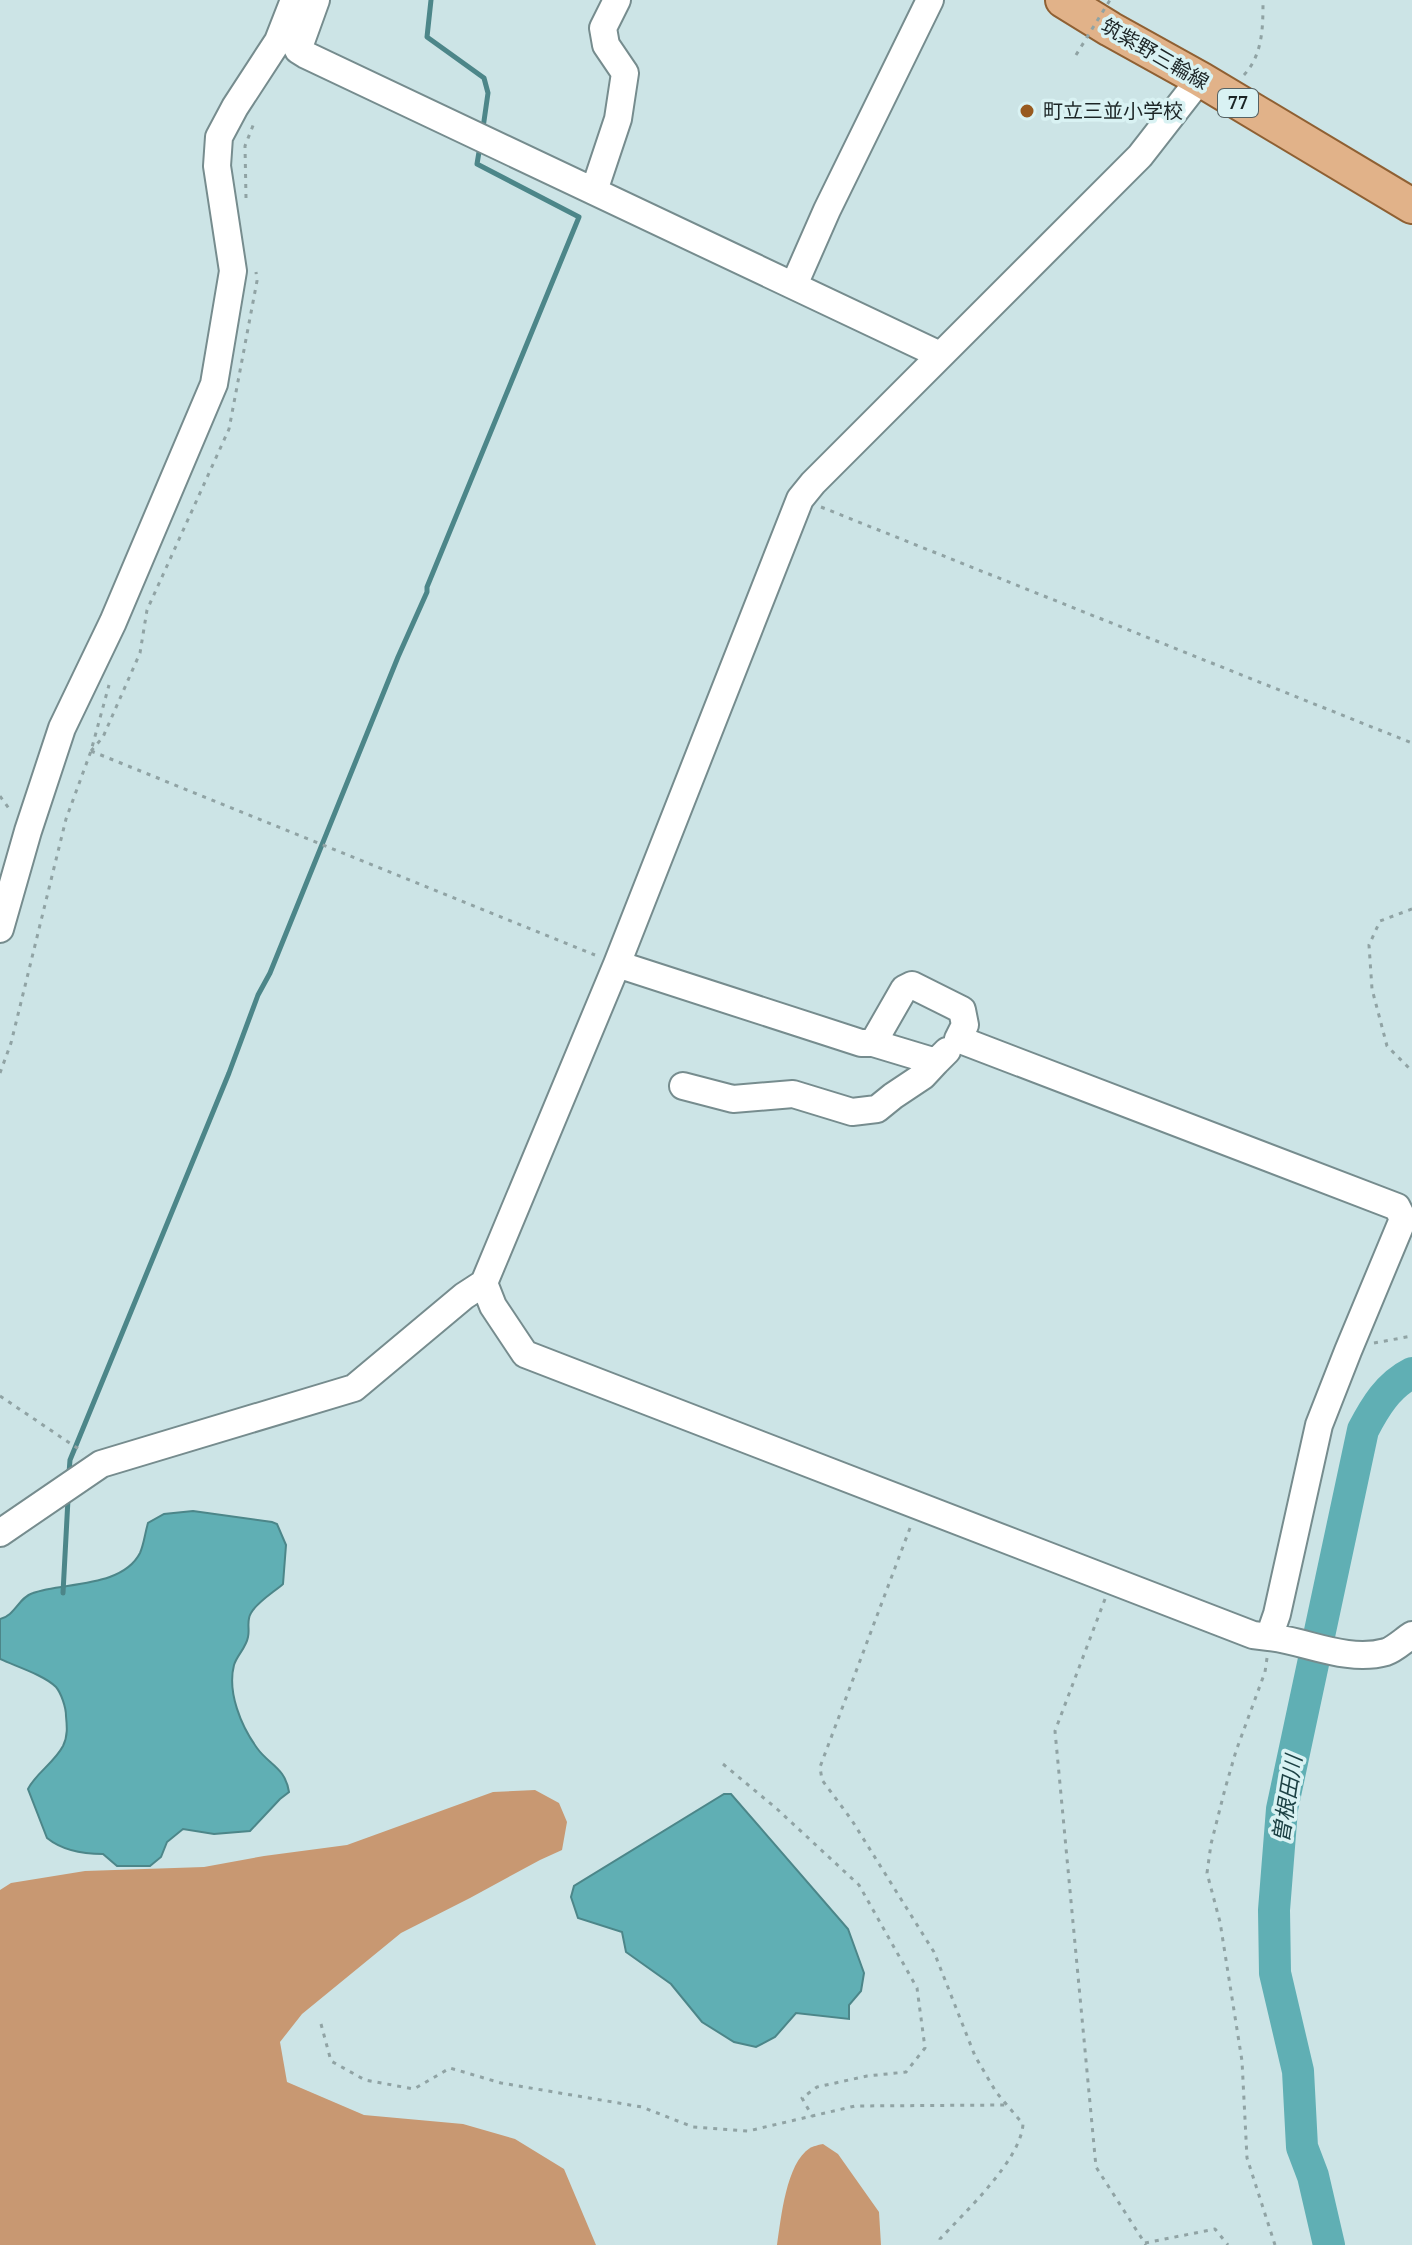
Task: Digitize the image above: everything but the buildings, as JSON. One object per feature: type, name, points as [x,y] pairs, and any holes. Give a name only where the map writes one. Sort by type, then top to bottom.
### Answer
[{"type":"main road","name":"筑紫野三輪線","points":[[1063,0],[1412,206]]},
{"type":"street","points":[[0,929],[62,728],[113,622],[214,384],[233,271],[217,166],[219,137],[278,41],[294,0]]},
{"type":"street","points":[[316,0],[298,50],[940,355]]},
{"type":"street","points":[[594,191],[618,119],[625,73],[606,45],[603,28],[617,0]]},
{"type":"street","points":[[794,285],[827,210],[930,0]]},
{"type":"street","points":[[0,1533],[90,1471],[354,1388],[464,1296],[484,1283],[617,964],[800,499],[940,355],[1140,156],[1213,88]]},
{"type":"street","points":[[617,964],[861,1043],[873,1043],[936,1062]]},
{"type":"street","points":[[683,1086],[733,1099],[793,1094],[852,1112],[877,1109],[923,1076],[958,1039],[965,1025],[962,1010],[912,985],[904,989],[873,1043]]},
{"type":"street","points":[[958,1039],[1397,1207],[1403,1219],[1319,1425],[1277,1614],[1275,1637]]},
{"type":"street","points":[[484,1283],[493,1306],[525,1354],[1253,1635],[1344,1653],[1367,1654],[1388,1651],[1412,1635]]},
{"type":"path","points":[[1076,55],[1110,0]]},
{"type":"path","points":[[1213,88],[1255,63],[1263,33],[1263,0]]},
{"type":"path","points":[[800,499],[1412,743]]},
{"type":"path","points":[[0,1073],[11,1043],[66,819],[91,751],[617,964]]},
{"type":"path","points":[[1412,909],[1380,921],[1369,945],[1372,989],[1387,1046],[1412,1071]]},
{"type":"path","points":[[1348,1351],[1387,1339],[1412,1336]]},
{"type":"path","points":[[0,1396],[90,1471]]},
{"type":"path","points":[[919,1506],[820,1767],[822,1780],[851,1819],[934,1952],[975,2056],[996,2092],[1023,2124],[1023,2134],[1013,2153],[980,2196],[940,2239],[940,2245]]},
{"type":"path","points":[[1112,1581],[1055,1731],[1096,2167],[1145,2244],[1215,2229],[1228,2245]]},
{"type":"path","points":[[1275,1637],[1225,1789],[1207,1873],[1220,1922],[1242,2061],[1247,2158],[1275,2245]]},
{"type":"path","points":[[723,1764],[859,1885],[917,1988],[925,2048],[906,2072],[867,2076],[817,2087],[802,2098],[812,2116]]},
{"type":"path","points":[[321,2024],[331,2061],[365,2080],[414,2089],[450,2068],[501,2083],[642,2107],[693,2127],[748,2131],[855,2106],[1007,2105]]},
{"type":"shaded area","points":[[535,1790],[559,1803],[567,1822],[562,1850],[401,1933],[302,2014],[280,2042],[287,2082],[364,2115],[463,2124],[515,2139],[564,2169],[596,2245],[0,2245],[0,1890],[11,1883],[85,1871],[204,1867],[347,1845],[493,1792]]},
{"type":"shaded area","points":[[823,2144],[838,2154],[879,2212],[881,2245],[777,2245],[786,2192],[795,2166],[810,2148]]},
{"type":"water","points":[[193,1511],[272,1522],[277,1524],[286,1545],[283,1584],[251,1613],[247,1641],[234,1665],[232,1686],[246,1730],[262,1754],[284,1777],[289,1792],[250,1831],[214,1834],[183,1829],[167,1842],[161,1857],[150,1866],[117,1866],[103,1854],[74,1851],[47,1838],[28,1789],[63,1746],[67,1731],[65,1709],[60,1693],[51,1683],[0,1659],[0,1619],[33,1593],[91,1582],[120,1572],[140,1553],[148,1523],[164,1514]]},
{"type":"water","points":[[724,1794],[731,1794],[848,1929],[864,1973],[861,1991],[849,2005],[849,2019],[796,2013],[775,2037],[756,2047],[734,2042],[702,2022],[671,1984],[626,1952],[622,1932],[578,1918],[571,1897],[574,1886]]},
{"type":"waterway","points":[[431,0],[427,37],[484,78],[488,93],[483,128]]},
{"type":"waterway","points":[[69,1473],[70,1460],[258,995],[270,973],[579,217],[477,164],[480,146]]},
{"type":"waterway","name":"曽根田川","points":[[1329,2245],[1313,2176],[1302,2147],[1298,2071],[1275,1973],[1274,1910],[1282,1809],[1363,1430],[1389,1390],[1412,1373]]},
{"type":"waterway","points":[[63,1593],[68,1499]]},
{"type":"place","name":"町立三並小学校","points":[[1027,111]]}]
